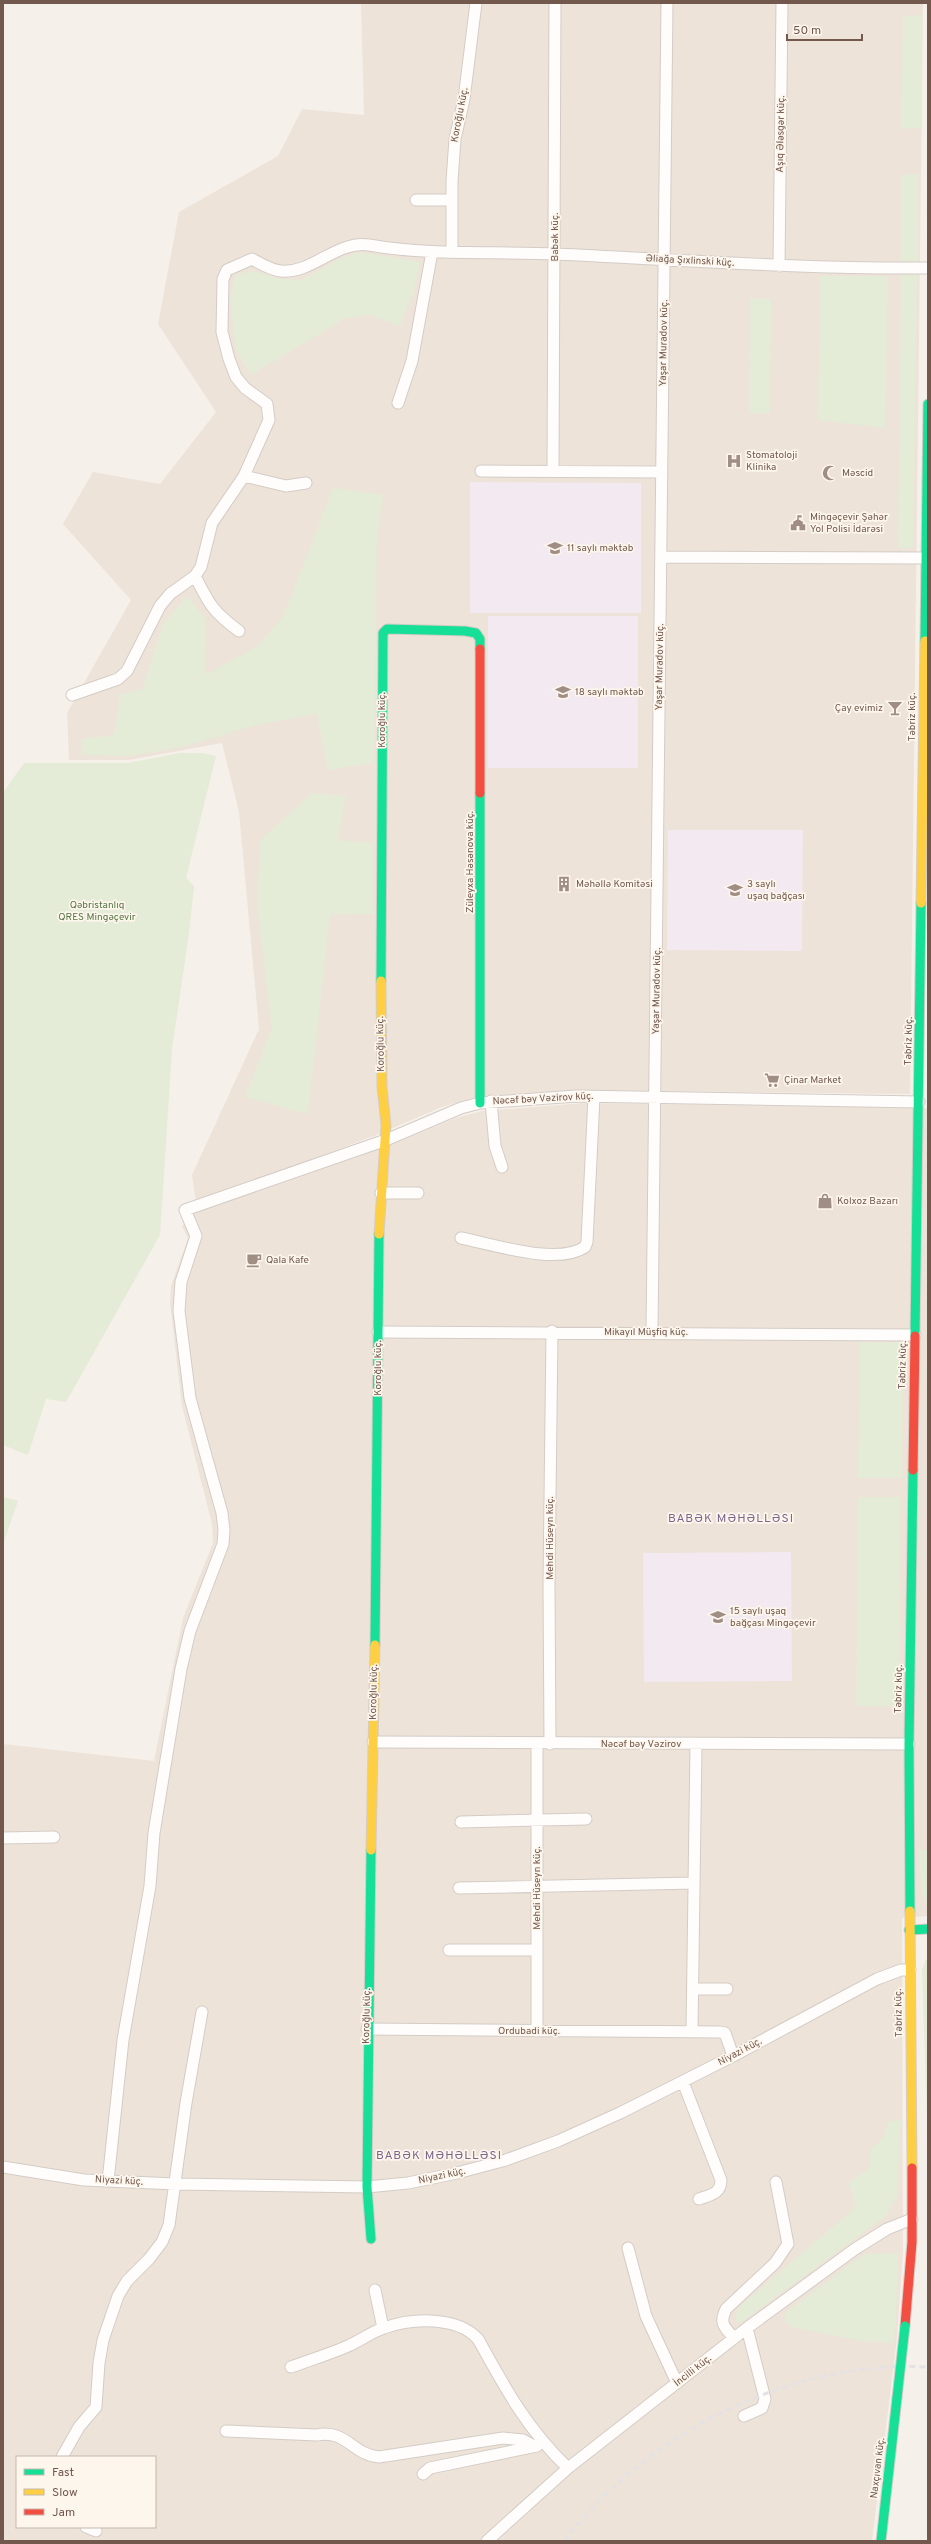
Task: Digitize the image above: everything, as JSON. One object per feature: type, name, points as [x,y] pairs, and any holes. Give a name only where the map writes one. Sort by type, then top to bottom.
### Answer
[{"type":"street","name":"Koroğlu küç.","points":[[452,252],[451,200],[455,139],[464,99],[476,3]]},
{"type":"street","name":"Babək küç.","points":[[553,471],[555,3]]},
{"type":"street","name":"Yaşar Muradov küç.","points":[[652,1332],[667,3]]},
{"type":"street","name":"Aşıq Ələsgər küç.","points":[[779,266],[782,3]]},
{"type":"street","points":[[416,200],[451,200]]},
{"type":"street","name":"Əliağa Şıxlinski küç.","points":[[244,476],[267,428],[270,413],[267,404],[245,388],[236,377],[229,359],[222,332],[223,279],[226,270],[252,259],[280,271],[292,271],[355,246],[366,245],[390,250],[432,252],[555,254],[779,266],[928,268]]},
{"type":"street","points":[[398,403],[412,361],[432,252]]},
{"type":"street","name":"Təbriz küç.","points":[[905,2326],[910,2275],[912,2219],[909,1744],[915,1335],[923,1154],[919,1102],[924,558],[928,404]]},
{"type":"street","points":[[481,471],[662,472]]},
{"type":"street","points":[[72,695],[118,679],[127,671],[160,606],[170,594],[196,576],[201,567],[212,523],[244,476],[286,486],[306,483]]},
{"type":"street","points":[[661,557],[924,558]]},
{"type":"street","points":[[196,576],[211,607],[219,617],[239,631]]},
{"type":"street","name":"Koroğlu küç.","points":[[371,2239],[367,2187],[367,2029],[373,1742],[378,1332],[381,1193],[386,1140],[382,1087],[381,1000],[383,633],[387,629],[465,631]]},
{"type":"street","name":"Züleyxa Həsənova küç.","points":[[465,631],[476,633],[480,639],[486,1102]]},
{"type":"street","points":[[461,1238],[541,1254],[567,1254],[585,1247],[587,1242],[594,1096]]},
{"type":"street","name":"Nəcəf bəy Vəzirov küç.","points":[[108,2181],[122,2040],[150,1886],[154,1833],[181,1669],[190,1631],[217,1562],[224,1530],[222,1513],[190,1398],[179,1311],[178,1299],[181,1282],[196,1236],[186,1210],[386,1140],[461,1108],[486,1102],[594,1096],[655,1099],[919,1102]]},
{"type":"street","points":[[486,1102],[502,1167]]},
{"type":"street","points":[[381,1193],[418,1193]]},
{"type":"street","name":"Mikayıl Müşfiq küç.","points":[[378,1332],[552,1331],[915,1335]]},
{"type":"street","name":"Mehdi Hüseyn küç.","points":[[550,1744],[552,1331]]},
{"type":"street","name":"Nəcəf bəy Vəzirov","points":[[373,1742],[537,1744],[909,1744]]},
{"type":"street","name":"Mehdi Hüseyn küç.","points":[[537,1744],[537,2031]]},
{"type":"street","points":[[692,2031],[696,1744]]},
{"type":"street","points":[[461,1822],[586,1819]]},
{"type":"street","points":[[3,1838],[54,1838]]},
{"type":"street","points":[[459,1888],[694,1884]]},
{"type":"street","points":[[909,1930],[928,1929]]},
{"type":"street","points":[[448,1950],[536,1950]]},
{"type":"street","name":"Niyazi küç.","points":[[3,2167],[84,2180],[176,2184],[367,2187],[408,2183],[506,2160],[558,2141],[683,2082],[877,1979],[901,1970],[910,1970]]},
{"type":"street","points":[[693,1989],[727,1989]]},
{"type":"street","points":[[63,2456],[79,2427],[96,2407],[99,2363],[103,2340],[118,2296],[127,2280],[142,2268],[162,2242],[169,2225],[176,2184],[186,2103],[202,2012]]},
{"type":"street","name":"Ordubadi küç.","points":[[367,2029],[692,2031],[725,2033],[733,2056]]},
{"type":"street","points":[[683,2082],[721,2180],[721,2187],[717,2192],[698,2199]]},
{"type":"street","points":[[734,2338],[722,2324],[721,2318],[726,2309],[775,2263],[788,2244],[776,2182]]},
{"type":"street","name":"İncilli küç.","points":[[487,2541],[568,2468],[747,2328],[855,2249],[887,2229],[912,2219]]},
{"type":"street","points":[[628,2248],[646,2316],[677,2383]]},
{"type":"street","points":[[375,2290],[383,2328]]},
{"type":"street","points":[[291,2367],[349,2346],[383,2328],[444,2321],[473,2333],[527,2423],[539,2446]]},
{"type":"street","name":"Naxçıvan küç.","points":[[880,2541],[905,2326]]},
{"type":"street","points":[[744,2416],[762,2408],[765,2399],[747,2328]]},
{"type":"street","points":[[226,2431],[317,2435],[328,2433],[341,2436],[370,2456],[379,2457],[503,2438],[523,2440],[539,2446],[568,2468]]},
{"type":"street","points":[[423,2474],[430,2468],[539,2446]]},
{"type":"shaded area","points":[[361,3],[923,3],[910,1094],[584,1090],[476,1097],[442,1107],[374,1136],[196,1202],[192,1175],[259,1029],[239,812],[222,743],[129,760],[69,760],[67,713],[131,600],[63,524],[93,472],[160,484],[216,412],[158,324],[179,212],[278,156],[302,109],[364,115]]},
{"type":"shaded area","name":"11 saylı məktəb","points":[[470,482],[641,483],[641,613],[470,613]]},
{"type":"shaded area","name":"18 saylı məktəb","points":[[488,616],[638,616],[638,768],[488,768]]},
{"type":"shaded area","name":"3 saylı uşaq bağçası","points":[[668,830],[803,830],[802,951],[667,950]]},
{"type":"shaded area","name":"BABƏK MƏHƏLLƏSI","points":[[585,1103],[928,1108],[928,1916],[902,1918],[903,2251],[897,2338],[872,2541],[3,2541],[3,1744],[154,1761],[183,1618],[213,1543],[212,1524],[182,1406],[170,1303],[171,1286],[188,1238],[182,1226],[192,1213],[393,1144],[456,1118],[482,1111]]},
{"type":"shaded area","name":"15 saylı uşaq bağçası Mingəçevir","points":[[791,1552],[792,1681],[644,1682],[643,1553]]},
{"type":"green space","points":[[922,15],[922,128],[901,129],[903,16]]},
{"type":"green space","points":[[918,174],[918,261],[901,261],[901,175]]},
{"type":"green space","points":[[361,252],[420,262],[414,291],[400,326],[370,315],[346,318],[251,375],[236,350],[230,297],[236,274],[254,271],[277,278],[301,280],[341,258]]},
{"type":"green space","points":[[901,275],[917,275],[913,548],[898,548]]},
{"type":"green space","points":[[820,276],[888,276],[885,428],[818,420]]},
{"type":"green space","points":[[750,299],[771,299],[770,413],[749,413]]},
{"type":"green space","points":[[333,488],[383,495],[377,539],[374,763],[328,770],[317,714],[256,725],[182,747],[129,756],[82,755],[81,739],[114,735],[120,694],[142,690],[163,624],[187,596],[206,619],[205,675],[256,647],[283,617]]},
{"type":"green space","name":"Qəbristanlıq QRES Mingəçevir","points":[[180,753],[201,753],[216,756],[186,878],[194,886],[189,933],[172,1049],[160,1235],[66,1402],[46,1399],[28,1455],[3,1445],[3,793],[24,763],[128,763]]},
{"type":"green space","points":[[312,793],[346,796],[338,840],[373,843],[373,914],[330,915],[308,1114],[245,1097],[272,1028],[257,906],[260,840]]},
{"type":"green space","points":[[860,1342],[903,1342],[902,1478],[858,1478]]},
{"type":"green space","points":[[3,1497],[18,1501],[3,1544]]},
{"type":"green space","points":[[858,1497],[901,1497],[899,1706],[856,1706]]},
{"type":"green space","points":[[919,1849],[928,1851],[928,1905],[921,1892]]},
{"type":"green space","points":[[926,1959],[928,1959],[928,2148],[922,1970]]},
{"type":"green space","points":[[901,2119],[897,2195],[886,2216],[739,2324],[735,2316],[739,2307],[856,2207],[849,2183],[870,2168],[870,2150],[884,2137],[888,2122]]},
{"type":"green space","points":[[898,2253],[896,2324],[893,2343],[861,2341],[792,2327],[784,2321],[786,2312],[864,2254]]},
{"type":"railway","points":[[564,2541],[598,2502],[636,2467],[679,2437],[725,2411],[774,2391],[825,2376],[876,2368],[928,2367]]},
{"type":"traffic: fast","points":[[925,641],[928,404]]},
{"type":"traffic: fast","points":[[381,981],[383,633],[387,629],[465,631],[476,633],[480,639],[480,649]]},
{"type":"traffic: fast","points":[[480,793],[480,1103]]},
{"type":"traffic: fast","points":[[915,1336],[921,903]]},
{"type":"traffic: fast","points":[[375,1645],[379,1234]]},
{"type":"traffic: fast","points":[[910,1911],[909,1744],[913,1470]]},
{"type":"traffic: fast","points":[[371,1850],[367,2187],[371,2239]]},
{"type":"traffic: fast","points":[[909,1930],[928,1929]]},
{"type":"traffic: fast","points":[[897,2398],[905,2326]]},
{"type":"traffic: fast","points":[[881,2541],[897,2398]]},
{"type":"traffic: slow","points":[[921,903],[925,641]]},
{"type":"traffic: slow","points":[[379,1234],[386,1125],[382,1087],[381,981]]},
{"type":"traffic: slow","points":[[371,1850],[375,1645]]},
{"type":"traffic: slow","points":[[910,1911],[912,2168]]},
{"type":"traffic: jam","points":[[480,649],[480,793]]},
{"type":"traffic: jam","points":[[913,1470],[915,1336]]},
{"type":"traffic: jam","points":[[905,2326],[912,2242],[912,2168]]},
{"type":"place","name":"Stomatoloji Klinika","points":[[734,461]]},
{"type":"place","name":"Məscid","points":[[830,473]]},
{"type":"place","name":"Mingəçevir Şəhər Yol Polisi İdarəsi","points":[[798,523]]},
{"type":"place","name":"11 saylı məktəb","points":[[555,548]]},
{"type":"place","name":"18 saylı məktəb","points":[[563,692]]},
{"type":"place","name":"Çay evimiz","points":[[895,708]]},
{"type":"place","name":"Məhəllə Komitəsi","points":[[564,884]]},
{"type":"place","name":"3 saylı uşaq bağçası","points":[[735,890]]},
{"type":"place","name":"Çinar Market","points":[[772,1080]]},
{"type":"place","name":"Kolxoz Bazarı","points":[[825,1201]]},
{"type":"place","name":"Qala Kafe","points":[[254,1260]]},
{"type":"place","name":"15 saylı uşaq bağçası Mingəçevir","points":[[718,1617]]},
{"type":"district","name":"BABƏK MƏHƏLLƏSI","points":[[731,1519]]},
{"type":"district","name":"BABƏK MƏHƏLLƏSI","points":[[439,2156]]}]
